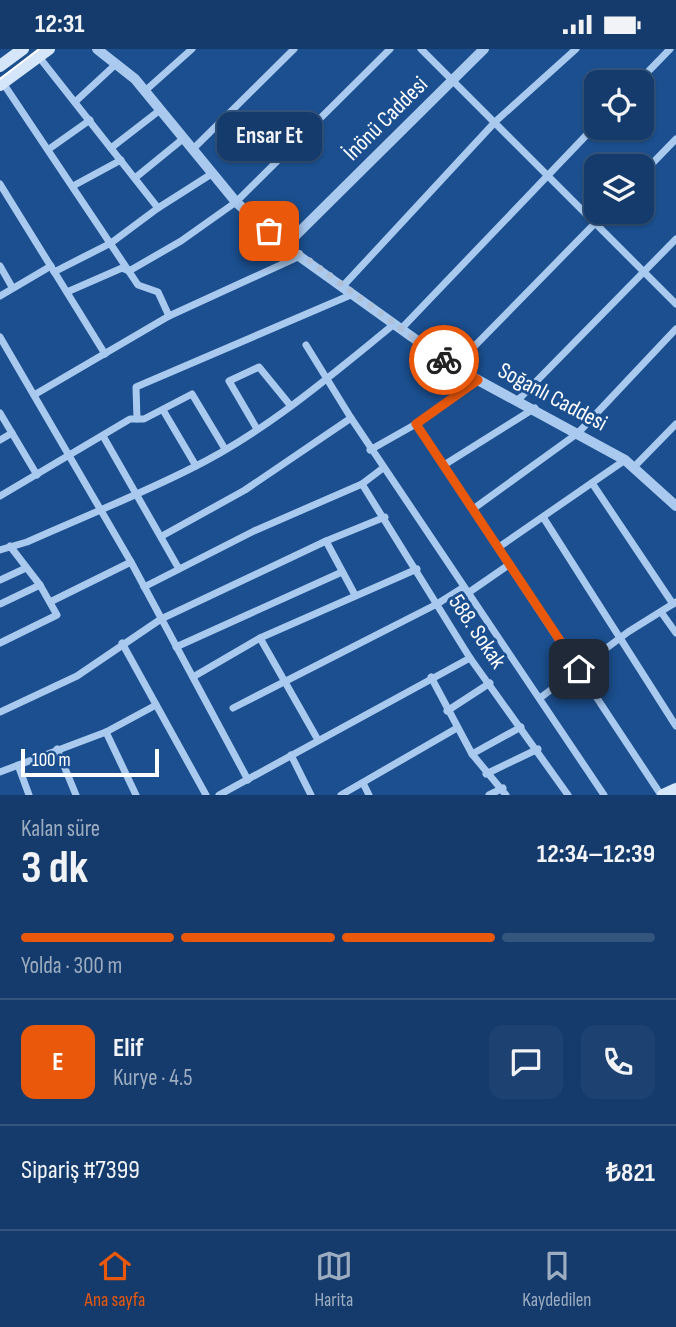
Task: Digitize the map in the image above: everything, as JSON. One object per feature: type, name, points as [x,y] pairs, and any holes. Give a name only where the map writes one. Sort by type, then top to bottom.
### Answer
[{"type":"main road","points":[[0,66],[23,49]]},
{"type":"main road","points":[[1,84],[44,53]]},
{"type":"main road","points":[[662,795],[676,789]]},
{"type":"street","points":[[146,90],[191,49]]},
{"type":"street","points":[[193,149],[294,49]]},
{"type":"street","points":[[129,271],[181,241],[236,202],[390,49]]},
{"type":"street","points":[[421,49],[496,121],[584,212]]},
{"type":"street","name":"İnönü Caddesi","points":[[285,246],[484,49]]},
{"type":"street","points":[[343,286],[496,121],[576,49]]},
{"type":"street","points":[[650,70],[670,49]]},
{"type":"street","name":"Soğanlı Caddesi","points":[[104,51],[146,90],[236,202],[285,246],[454,367],[535,408],[629,463],[676,506]]},
{"type":"street","points":[[44,53],[75,102],[158,208]]},
{"type":"street","points":[[75,102],[116,64]]},
{"type":"street","points":[[1,84],[49,149],[138,285],[158,292],[169,316]]},
{"type":"street","points":[[111,148],[160,110]]},
{"type":"street","points":[[49,149],[90,120]]},
{"type":"street","points":[[0,550],[27,543],[196,465],[257,429],[397,327],[584,137]]},
{"type":"street","points":[[135,179],[184,138]]},
{"type":"street","points":[[654,162],[676,139]]},
{"type":"street","points":[[73,185],[121,160]]},
{"type":"street","points":[[0,296],[12,287],[111,243],[158,208],[213,173]]},
{"type":"street","points":[[0,184],[106,354]]},
{"type":"street","points":[[454,367],[594,224]]},
{"type":"street","points":[[596,224],[676,304]]},
{"type":"street","points":[[517,401],[676,239]]},
{"type":"street","points":[[34,395],[169,316],[300,256]]},
{"type":"street","points":[[0,266],[12,287]]},
{"type":"street","points":[[67,292],[122,268],[129,271]]},
{"type":"street","points":[[138,419],[136,387],[354,294]]},
{"type":"street","points":[[473,509],[578,433],[676,329]]},
{"type":"street","points":[[0,337],[131,562],[248,780]]},
{"type":"street","points":[[306,345],[370,450],[604,795]]},
{"type":"street","points":[[257,429],[229,381],[260,366],[290,405]]},
{"type":"street","points":[[370,450],[416,424],[478,380]]},
{"type":"street","points":[[0,496],[130,419],[138,419],[163,410],[191,394],[225,449]]},
{"type":"street","points":[[444,465],[535,408]]},
{"type":"street","points":[[163,410],[196,465]]},
{"type":"street","points":[[0,413],[37,475]]},
{"type":"street","points":[[162,536],[245,490],[351,418]]},
{"type":"street","points":[[416,424],[662,795]]},
{"type":"street","points":[[499,547],[592,483],[629,463],[676,424]]},
{"type":"street","points":[[0,440],[12,433]]},
{"type":"street","points":[[103,436],[137,491],[179,569]]},
{"type":"street","points":[[144,587],[254,531],[362,484],[383,468]]},
{"type":"street","points":[[540,698],[674,603],[592,483]]},
{"type":"street","name":"588. Sokak","points":[[362,484],[385,517],[470,658],[538,749],[568,795]]},
{"type":"street","points":[[0,712],[77,675],[161,619],[326,541],[385,517]]},
{"type":"street","points":[[543,517],[676,726]]},
{"type":"street","points":[[326,541],[355,595]]},
{"type":"street","points":[[0,643],[57,615],[40,585],[10,546]]},
{"type":"street","points":[[50,602],[131,562]]},
{"type":"street","points":[[233,708],[510,565]]},
{"type":"street","points":[[0,580],[26,568]]},
{"type":"street","points":[[193,677],[260,638],[417,569]]},
{"type":"street","points":[[176,647],[342,572]]},
{"type":"street","points":[[0,604],[40,585]]},
{"type":"street","points":[[661,612],[676,633]]},
{"type":"street","points":[[260,638],[318,740]]},
{"type":"street","points":[[122,643],[206,795]]},
{"type":"street","points":[[219,795],[470,658]]},
{"type":"street","points":[[431,677],[472,754],[486,774],[504,791]]},
{"type":"street","points":[[447,711],[490,683]]},
{"type":"street","points":[[0,772],[106,731],[156,705]]},
{"type":"street","points":[[472,754],[522,727]]},
{"type":"street","points":[[341,795],[457,728]]},
{"type":"street","points":[[106,731],[136,795]]},
{"type":"street","points":[[57,749],[76,795]]},
{"type":"street","points":[[486,774],[538,749]]},
{"type":"street","points":[[291,755],[311,795]]},
{"type":"street","points":[[18,765],[30,795]]},
{"type":"street","points":[[363,783],[369,795]]},
{"type":"street","points":[[489,795],[504,791]]},
{"type":"tram line","points":[[0,79],[39,49]]},
{"type":"way so far","points":[[269,231],[285,246],[444,360]]},
{"type":"place","name":"Ensar Et","points":[[269,231]]},
{"type":"route","points":[[444,360],[478,380],[416,424],[579,669]]}]
